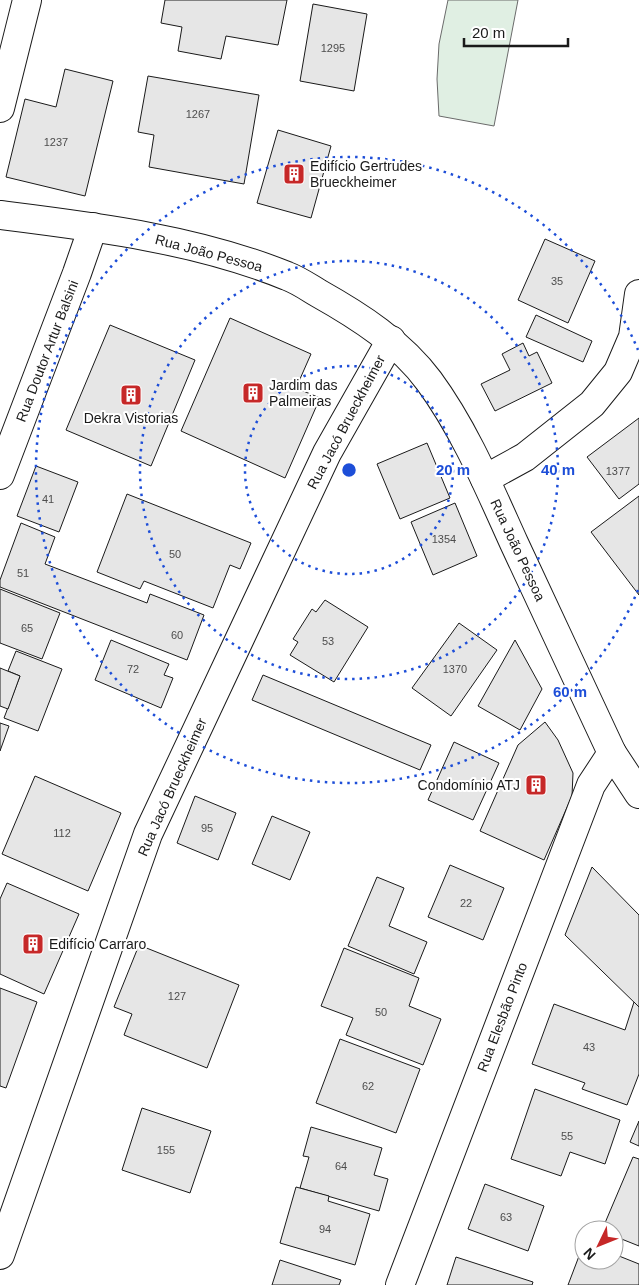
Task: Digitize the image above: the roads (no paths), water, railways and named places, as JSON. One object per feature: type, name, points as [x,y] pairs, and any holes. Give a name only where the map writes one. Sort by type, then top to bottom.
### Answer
[{"type":"street","points":[[0,108],[27,0]]},
{"type":"street","name":"Rua João Pessoa","points":[[0,215],[93,227],[162,240],[242,259],[290,277],[336,303],[391,340],[433,388],[454,419],[485,479],[612,753],[639,794]]},
{"type":"street","name":"Rua Doutor Artur Balsini","points":[[0,475],[93,227]]},
{"type":"street","points":[[485,479],[524,456],[592,404],[618,372],[633,338],[639,294]]},
{"type":"street","name":"Rua Jacó Brueckheimer","points":[[0,1255],[148,834],[327,453],[391,340]]},
{"type":"street","name":"Rua Elesbão Pinto","points":[[400,1285],[591,785],[612,753]]},
{"type":"place","name":"Edifício Gertrudes Brueckheimer","points":[[294,174]]},
{"type":"place","name":"Jardim das Palmeiras","points":[[253,393]]},
{"type":"place","name":"Dekra Vistorias","points":[[131,395]]},
{"type":"place","name":"Condomínio ATJ","points":[[536,785]]},
{"type":"place","name":"Edifício Carraro","points":[[33,944]]}]
